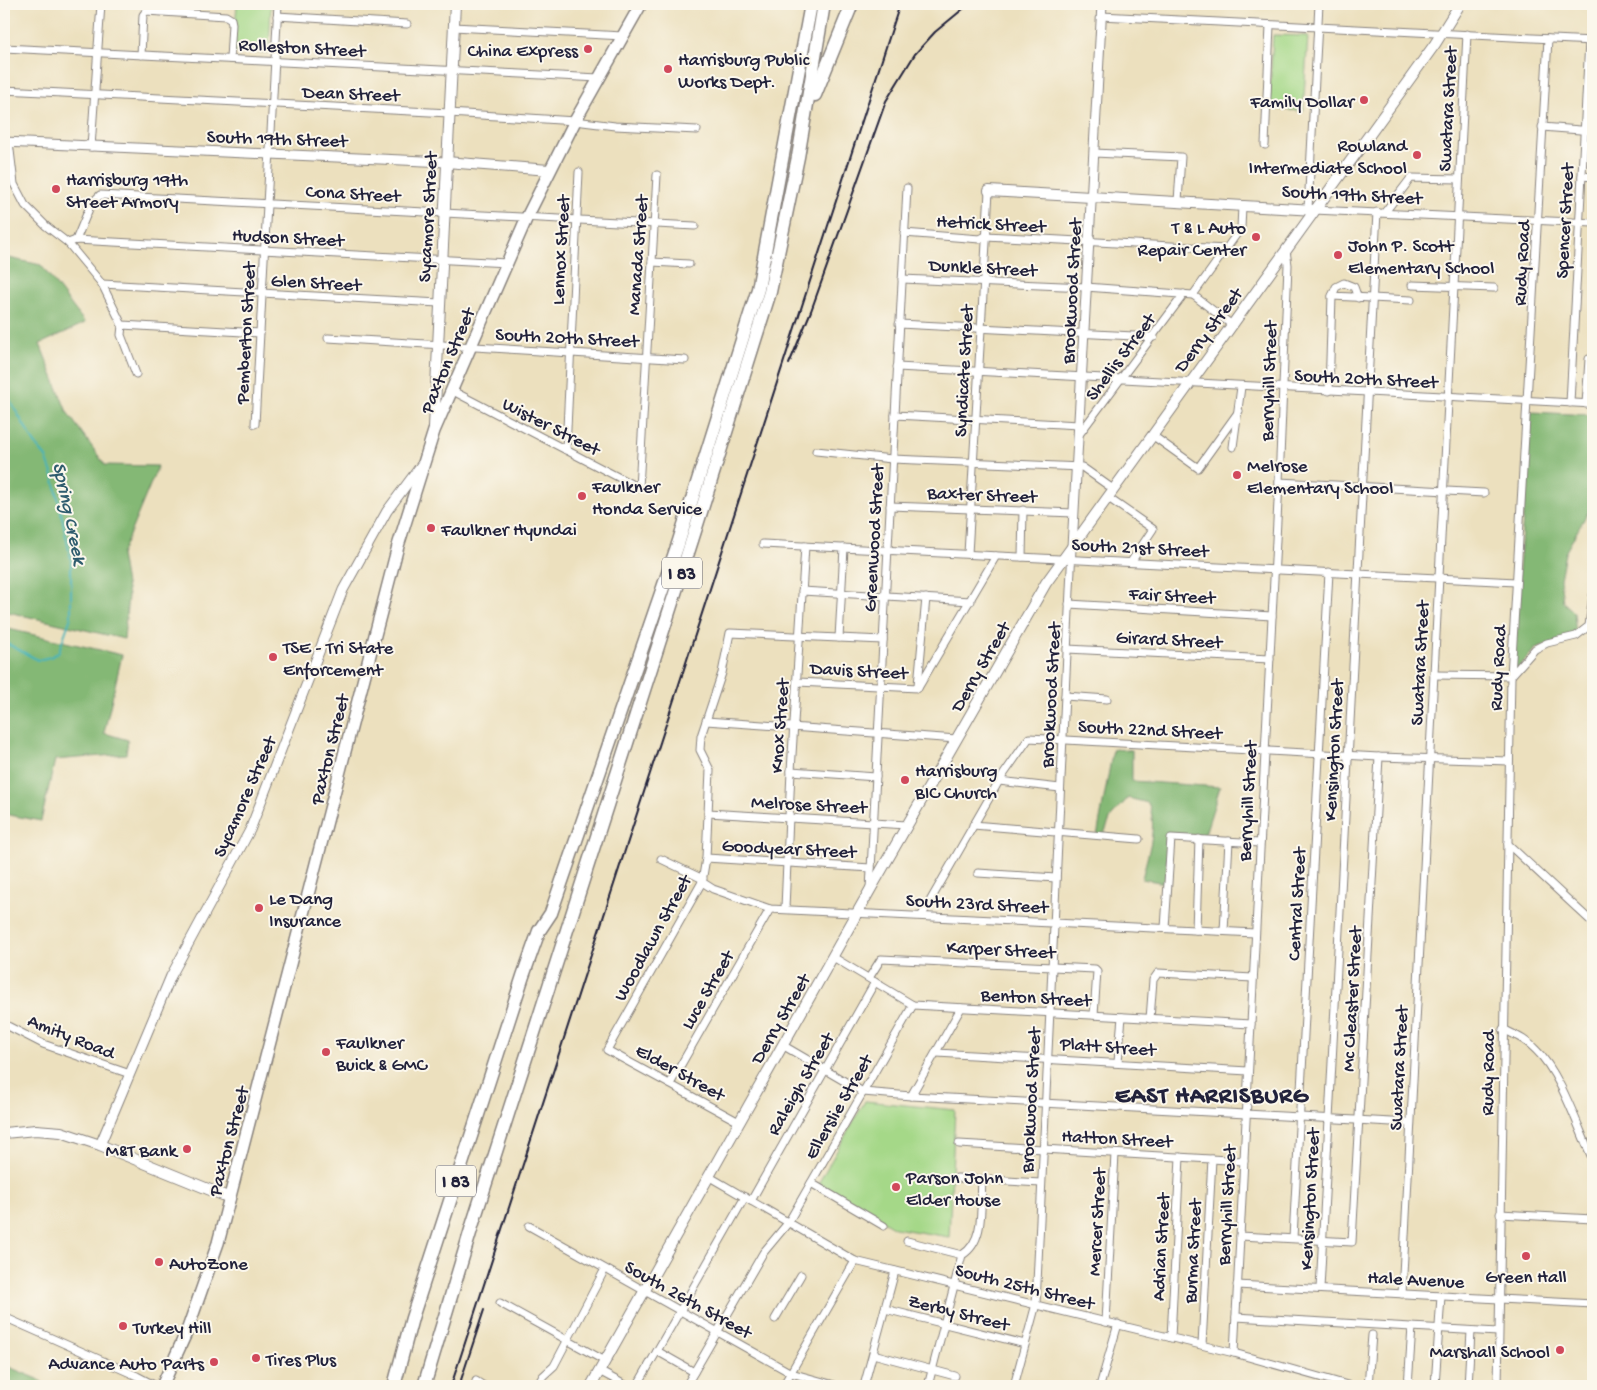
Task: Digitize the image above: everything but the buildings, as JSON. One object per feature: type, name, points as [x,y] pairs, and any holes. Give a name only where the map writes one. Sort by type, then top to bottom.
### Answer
[{"type":"highway","name":"I 83","points":[[394,1386],[415,1308],[523,976],[539,931],[551,913],[678,544],[723,406],[758,289],[768,246],[811,4]]},
{"type":"highway","name":"I 83","points":[[424,1386],[476,1214],[770,292],[798,158],[824,4]]},
{"type":"highway","points":[[798,158],[820,79],[852,4]]},
{"type":"main road","name":"Sycamore Street","points":[[434,431],[455,4]]},
{"type":"main road","name":"Paxton Street","points":[[162,1386],[204,1287],[230,1198],[398,546],[422,464],[451,390],[549,170],[641,4]]},
{"type":"main road","name":"Derry Street","points":[[591,1386],[708,1176],[784,1046],[870,890],[1046,583],[1067,559],[1072,547],[1110,493],[1286,250],[1311,209],[1441,33],[1460,4]]},
{"type":"main road","name":"South 19th Street","points":[[446,162],[549,170]]},
{"type":"main road","name":"South 19th Street","points":[[988,191],[1311,209]]},
{"type":"main road","points":[[4,1133],[49,1130],[100,1145],[230,1198]]},
{"type":"street","points":[[91,147],[101,4]]},
{"type":"street","name":"Pemberton Street","points":[[255,424],[278,4]]},
{"type":"street","name":"Brookwood Street","points":[[1072,547],[1102,4]]},
{"type":"street","points":[[1311,209],[1319,4]]},
{"type":"street","points":[[141,55],[143,15],[146,11],[226,16],[232,24],[230,59]]},
{"type":"street","points":[[277,16],[407,24]]},
{"type":"street","points":[[1101,16],[1591,41]]},
{"type":"street","points":[[1265,145],[1270,25]]},
{"type":"street","points":[[453,27],[623,36]]},
{"type":"street","name":"Swatara Street","points":[[1402,1294],[1466,34]]},
{"type":"street","name":"Rudy Road","points":[[1498,1386],[1503,1029],[1511,676],[1548,38]]},
{"type":"street","name":"Spencer Street","points":[[1570,403],[1584,130],[1590,81],[1591,41]]},
{"type":"street","name":"Rolleston Street","points":[[4,48],[599,78]]},
{"type":"street","name":"Dean Street","points":[[4,90],[449,113],[575,121],[615,126],[697,130]]},
{"type":"street","points":[[1542,127],[1593,131]]},
{"type":"street","points":[[6,142],[14,184],[25,204],[46,226],[68,243],[102,284],[122,326],[121,335],[136,374]]},
{"type":"street","name":"South 19th Street","points":[[6,142],[446,162]]},
{"type":"street","points":[[1094,153],[1181,157],[1178,201]]},
{"type":"street","name":"Lennox Street","points":[[566,450],[579,172]]},
{"type":"street","name":"Manada Street","points":[[639,488],[645,357],[657,175]]},
{"type":"street","points":[[1582,176],[1593,177]]},
{"type":"street","points":[[1385,212],[1411,178],[1459,179]]},
{"type":"street","name":"Greenwood Street","points":[[870,890],[907,188]]},
{"type":"street","name":"Syndicate Street","points":[[968,554],[988,191]]},
{"type":"street","name":"Cona Street","points":[[76,240],[91,204],[100,195],[694,226]]},
{"type":"street","points":[[1232,325],[1193,295],[1241,228],[1242,206]]},
{"type":"street","name":"South 19th Street","points":[[1311,209],[1593,223]]},
{"type":"street","name":"Kensington Street","points":[[1320,1289],[1377,212]]},
{"type":"street","name":"Hetrick Street","points":[[904,233],[980,239],[986,236],[1226,249]]},
{"type":"street","name":"Hudson Street","points":[[68,243],[76,240],[507,263]]},
{"type":"street","name":"Berryhill Street","points":[[1234,1353],[1284,389],[1288,265],[1286,250]]},
{"type":"street","points":[[652,262],[689,264]]},
{"type":"street","name":"Dunkle Street","points":[[902,279],[1086,287],[1193,295]]},
{"type":"street","points":[[1329,391],[1332,296],[1336,287],[1344,283],[1354,287],[1358,298]]},
{"type":"street","name":"Glen Street","points":[[102,284],[439,303]]},
{"type":"street","points":[[1412,285],[1494,288]]},
{"type":"street","name":"Shellis Street","points":[[1078,436],[1122,380],[1184,294]]},
{"type":"street","points":[[1332,296],[1411,300]]},
{"type":"street","points":[[899,324],[981,330],[1154,337]]},
{"type":"street","points":[[122,326],[260,333]]},
{"type":"street","name":"South 20th Street","points":[[328,338],[685,360]]},
{"type":"street","points":[[1589,359],[1590,404]]},
{"type":"street","name":"South 20th Street","points":[[897,367],[1590,404]]},
{"type":"street","points":[[1233,446],[1241,386]]},
{"type":"street","name":"Wister Street","points":[[451,390],[639,488]]},
{"type":"street","points":[[1152,435],[1198,468],[1239,410]]},
{"type":"street","points":[[894,415],[1079,425]]},
{"type":"street","points":[[816,451],[892,459],[1082,467],[1153,529],[1131,562]]},
{"type":"street","name":"Sycamore Street","points":[[100,1145],[183,949],[234,862],[250,830],[347,581],[387,511],[422,464]]},
{"type":"street","points":[[1279,482],[1484,492]]},
{"type":"street","name":"Baxter Street","points":[[890,506],[1074,513]]},
{"type":"street","points":[[1022,557],[1023,510]]},
{"type":"street","name":"South 21st Street","points":[[763,544],[1516,582]]},
{"type":"street","name":"Knox Street","points":[[785,908],[791,771],[805,546]]},
{"type":"street","points":[[839,638],[844,548]]},
{"type":"street","points":[[918,688],[996,556]]},
{"type":"street","name":"Brookwood Street","points":[[1014,1386],[1036,1304],[1069,604],[1067,559]]},
{"type":"street","name":"Central Street","points":[[1293,1238],[1329,572]]},
{"type":"street","points":[[802,591],[971,601]]},
{"type":"street","points":[[1434,675],[1511,676],[1535,649],[1576,636],[1591,628],[1593,595]]},
{"type":"street","points":[[918,688],[926,598]]},
{"type":"street","name":"Fair Street","points":[[1069,604],[1272,616]]},
{"type":"street","name":"Woodlawn Street","points":[[607,1050],[703,881],[706,858],[710,770],[700,750],[706,721],[722,673],[730,633],[800,636]]},
{"type":"street","points":[[800,636],[883,640]]},
{"type":"street","name":"Girard Street","points":[[1067,649],[1270,659]]},
{"type":"street","name":"Davis Street","points":[[798,682],[918,688]]},
{"type":"street","points":[[1065,696],[1106,699]]},
{"type":"street","points":[[706,721],[957,739]]},
{"type":"street","name":"South 22nd Street","points":[[998,781],[1029,738],[1379,757],[1509,761]]},
{"type":"street","name":"Mc Cleaster Street","points":[[1323,1239],[1352,1242],[1379,757]]},
{"type":"street","points":[[791,771],[876,777]]},
{"type":"street","points":[[922,915],[998,781],[1060,788]]},
{"type":"street","name":"Melrose Street","points":[[708,814],[907,825]]},
{"type":"street","points":[[973,825],[1139,839]]},
{"type":"street","points":[[1165,928],[1171,838],[1260,843]]},
{"type":"street","points":[[1196,930],[1199,839]]},
{"type":"street","points":[[1224,932],[1229,841]]},
{"type":"street","points":[[1508,844],[1593,923]]},
{"type":"street","points":[[1593,852],[1593,879]]},
{"type":"street","name":"Goodyear Street","points":[[706,858],[871,868]]},
{"type":"street","name":"South 23rd Street","points":[[661,859],[703,881],[713,889],[770,909],[785,908],[1255,933]]},
{"type":"street","points":[[978,874],[1056,878]]},
{"type":"street","name":"Luce Street","points":[[670,1084],[770,909]]},
{"type":"street","name":"Benton Street","points":[[833,957],[913,1005],[1250,1024]]},
{"type":"street","name":"Karper Street","points":[[872,980],[881,959],[1096,970],[1094,1015]]},
{"type":"street","points":[[1150,1019],[1153,980],[1158,973],[1253,978]]},
{"type":"street","name":"Raleigh Street","points":[[637,1386],[825,1070],[872,980]]},
{"type":"street","name":"Ellerslie Street","points":[[788,1223],[913,1005]]},
{"type":"street","points":[[911,1096],[961,1008]]},
{"type":"street","points":[[1118,1062],[1122,1017]]},
{"type":"street","name":"Amity Road","points":[[4,1024],[43,1044],[130,1074]]},
{"type":"street","points":[[1503,1029],[1524,1040],[1538,1051],[1556,1079],[1593,1160]]},
{"type":"street","points":[[784,1046],[863,1092],[1410,1123]]},
{"type":"street","name":"Elder Street","points":[[607,1050],[739,1122]]},
{"type":"street","name":"Platt Street","points":[[937,1053],[1248,1071]]},
{"type":"street","name":"Hatton Street","points":[[959,1144],[1244,1161]]},
{"type":"street","name":"Mercer Street","points":[[1106,1322],[1115,1154]]},
{"type":"street","name":"Adrian Street","points":[[1171,1338],[1180,1158]]},
{"type":"street","name":"Burma Street","points":[[1202,1345],[1212,1160]]},
{"type":"street","name":"South 25th Street","points":[[708,1176],[855,1261],[1234,1353],[1351,1386]]},
{"type":"street","points":[[957,1178],[1041,1183]]},
{"type":"street","points":[[928,1386],[962,1255],[970,1250],[976,1242],[982,1179]]},
{"type":"street","points":[[811,1183],[884,1226]]},
{"type":"street","points":[[1500,1214],[1593,1219]]},
{"type":"street","points":[[686,1386],[763,1253],[788,1223]]},
{"type":"street","name":"South 26th Street","points":[[529,1226],[791,1373],[838,1386]]},
{"type":"street","points":[[1240,1236],[1323,1239]]},
{"type":"street","points":[[907,1241],[962,1255]]},
{"type":"street","points":[[783,1386],[855,1261]]},
{"type":"street","points":[[537,1386],[543,1376],[554,1366],[605,1269]]},
{"type":"street","points":[[864,1386],[895,1271]]},
{"type":"street","points":[[775,1319],[801,1276]]},
{"type":"street","name":"Hale Avenue","points":[[1237,1285],[1593,1304]]},
{"type":"street","points":[[1435,1386],[1441,1296]]},
{"type":"street","points":[[500,1303],[605,1361]]},
{"type":"street","name":"Zerby Street","points":[[884,1309],[1025,1344]]},
{"type":"street","points":[[4,1317],[138,1376],[156,1386]]},
{"type":"street","points":[[1236,1317],[1498,1332]]},
{"type":"street","points":[[1100,1386],[1118,1324]]},
{"type":"street","points":[[1408,1386],[1412,1327]]},
{"type":"street","points":[[1468,1386],[1471,1331]]},
{"type":"street","points":[[1368,1386],[1372,1335]]},
{"type":"street","points":[[657,1351],[694,1372]]},
{"type":"street","points":[[873,1354],[955,1376]]},
{"type":"street","points":[[599,1371],[627,1386]]},
{"type":"street","points":[[476,1381],[484,1386]]},
{"type":"green space","points":[[237,4],[271,4],[269,53],[233,52]]},
{"type":"green space","points":[[1273,35],[1308,36],[1303,111],[1269,109]]},
{"type":"green space","points":[[4,257],[41,265],[85,323],[40,344],[67,412],[105,465],[158,466],[121,555],[128,596],[124,639],[4,611]]},
{"type":"green space","points":[[1531,412],[1591,415],[1593,503],[1565,553],[1560,579],[1563,602],[1574,612],[1576,636],[1535,649],[1511,676]]},
{"type":"green space","points":[[4,628],[122,655],[104,733],[128,740],[126,754],[55,760],[41,821],[4,814]]},
{"type":"green space","points":[[1113,749],[1132,750],[1132,781],[1220,787],[1204,837],[1169,836],[1165,883],[1142,879],[1152,831],[1151,812],[1148,803],[1128,798],[1111,817],[1103,836],[1097,836]]},
{"type":"green space","points":[[865,1101],[955,1110],[949,1237],[895,1228],[818,1184]]},
{"type":"green space","points":[[4,1365],[38,1379],[47,1386],[4,1386]]},
{"type":"waterway","name":"Spring Creek","points":[[4,390],[35,444],[46,457],[54,479],[71,560],[71,617],[58,653],[38,660],[4,642]]},
{"type":"railway","points":[[451,1386],[900,4]]},
{"type":"railway","points":[[789,364],[811,311],[886,101],[915,54],[935,32],[969,4]]},
{"type":"railway","points":[[459,1386],[484,1310]]},
{"type":"place","name":"China Express","points":[[588,49]]},
{"type":"place","name":"Harrisburg Public Works Dept.","points":[[668,69]]},
{"type":"place","name":"Family Dollar","points":[[1364,100]]},
{"type":"place","name":"Rowland Intermediate School","points":[[1417,155]]},
{"type":"place","name":"Harrisburg 19th Street Armory","points":[[56,189]]},
{"type":"place","name":"T & L Auto Repair Center","points":[[1256,237]]},
{"type":"place","name":"John P. Scott Elementary School","points":[[1338,255]]},
{"type":"place","name":"Melrose Elementary School","points":[[1237,475]]},
{"type":"place","name":"Faulkner Honda Service","points":[[582,496]]},
{"type":"place","name":"Faulkner Hyundai","points":[[431,528]]},
{"type":"place","name":"TSE - Tri State Enforcement","points":[[273,657]]},
{"type":"place","name":"Harrisburg BIC Church","points":[[905,780]]},
{"type":"place","name":"Le Dang Insurance","points":[[259,908]]},
{"type":"place","name":"Faulkner Buick & GMC","points":[[326,1052]]},
{"type":"place","name":"M&T Bank","points":[[187,1149]]},
{"type":"place","name":"Parson John Elder House","points":[[896,1187]]},
{"type":"place","name":"Green Hall","points":[[1526,1256]]},
{"type":"place","name":"AutoZone","points":[[159,1262]]},
{"type":"place","name":"Turkey Hill","points":[[123,1326]]},
{"type":"place","name":"Marshall School","points":[[1560,1350]]},
{"type":"place","name":"Tires Plus","points":[[256,1358]]},
{"type":"place","name":"Advance Auto Parts","points":[[214,1362]]},
{"type":"district","name":"EAST HARRISBURG","points":[[1212,1094]]}]
